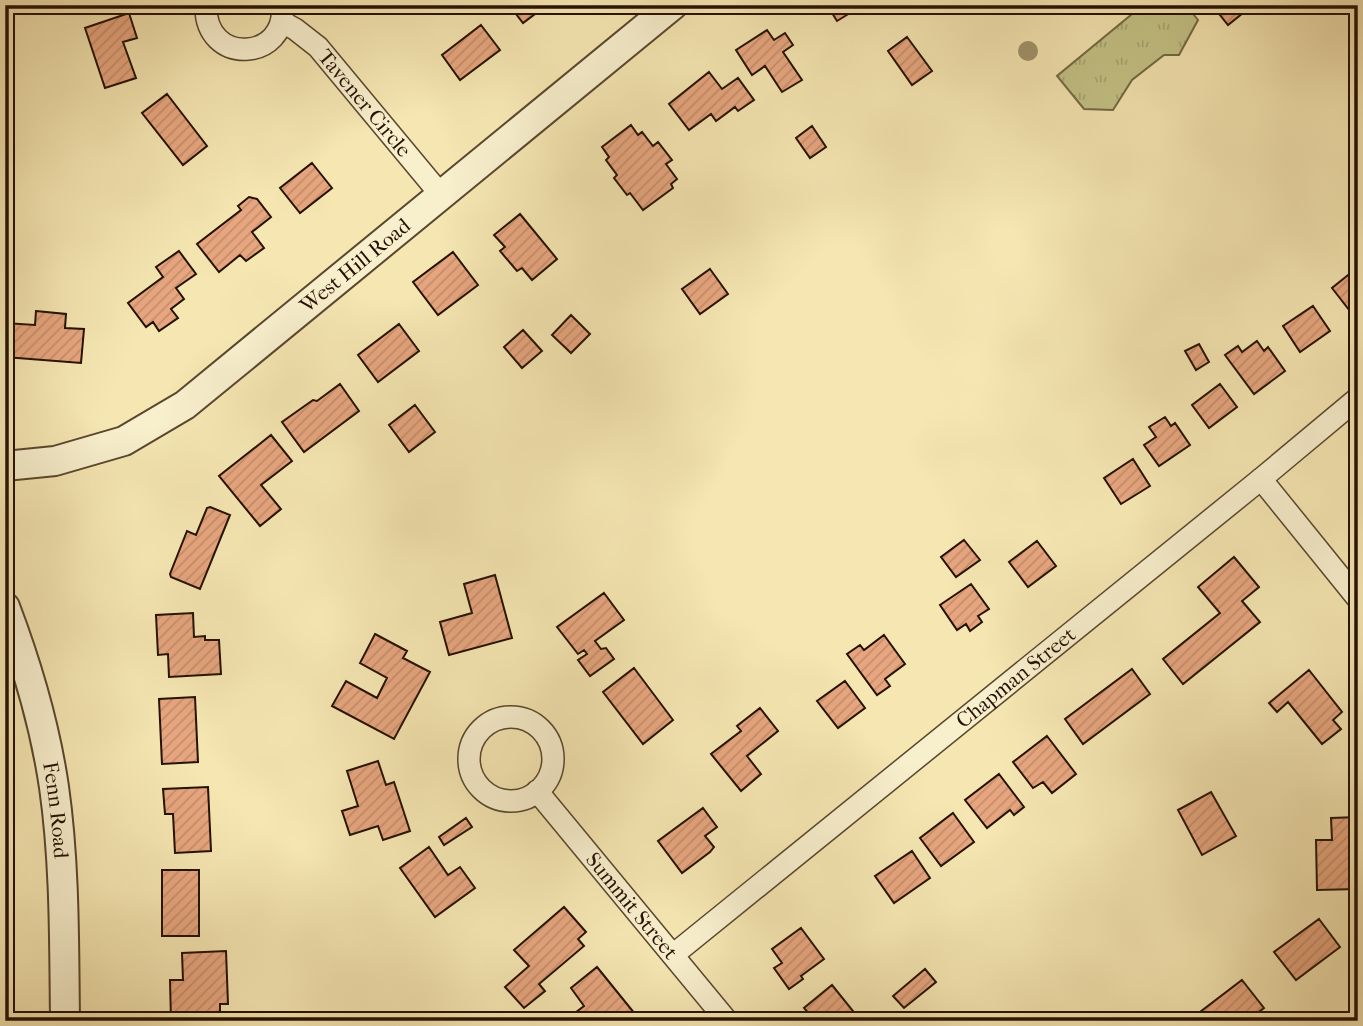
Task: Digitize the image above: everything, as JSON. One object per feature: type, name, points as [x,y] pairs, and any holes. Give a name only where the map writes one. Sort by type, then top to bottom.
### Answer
[{"type":"street","name":"Tavener Circle","points":[[206,5],[210,29],[218,40],[229,47],[242,50],[267,43],[276,34],[282,13]]},
{"type":"street","name":"West Hill Road","points":[[5,466],[55,461],[124,441],[185,405],[673,5]]},
{"type":"street","name":"Tavener Circle","points":[[282,13],[295,29],[318,47],[441,195]]},
{"type":"street","name":"Chapman Street","points":[[673,955],[1261,480],[1358,398]]},
{"type":"street","points":[[1261,480],[1358,599]]},
{"type":"street","name":"Fenn Road","points":[[5,607],[33,692],[54,786],[63,884],[65,1021]]},
{"type":"street","name":"Summit Street","points":[[537,791],[727,1021]]},
{"type":"green space","points":[[1143,5],[1186,5],[1198,20],[1179,55],[1164,55],[1132,80],[1113,110],[1084,109],[1057,76]]},
{"type":"building","points":[[509,5],[547,5],[523,23]]},
{"type":"building","points":[[827,5],[863,5],[837,21]]},
{"type":"building","points":[[1212,5],[1253,5],[1228,25]]},
{"type":"building","points":[[129,13],[137,38],[123,42],[136,78],[105,88],[85,28]]},
{"type":"building","points":[[481,25],[500,50],[460,80],[442,55]]},
{"type":"building","points":[[767,30],[774,40],[785,33],[793,45],[783,52],[802,80],[782,92],[765,66],[752,75],[736,50]]},
{"type":"building","points":[[907,37],[932,71],[912,85],[888,51]]},
{"type":"building","points":[[709,72],[722,89],[738,78],[754,100],[738,111],[735,107],[716,121],[711,114],[689,130],[669,104]]},
{"type":"building","points":[[167,94],[207,146],[183,165],[142,113]]},
{"type":"building","points":[[631,125],[638,135],[642,132],[653,146],[658,142],[672,160],[666,164],[677,179],[671,184],[673,188],[643,210],[614,178],[617,175],[606,160],[609,157],[602,147]]},
{"type":"building","points":[[812,126],[826,147],[810,158],[796,138]]},
{"type":"building","points":[[312,163],[332,188],[300,213],[280,188]]},
{"type":"building","points":[[249,197],[257,199],[271,217],[252,232],[264,248],[246,261],[240,255],[219,272],[197,244],[241,210],[238,206]]},
{"type":"building","points":[[520,214],[557,259],[532,280],[522,268],[517,271],[500,251],[505,247],[494,235]]},
{"type":"building","points":[[179,251],[196,274],[176,288],[184,299],[171,309],[178,318],[159,331],[153,322],[146,327],[128,303],[163,277],[156,267]]},
{"type":"building","points":[[453,252],[478,285],[438,315],[413,282]]},
{"type":"building","points":[[1358,267],[1358,312],[1353,315],[1332,288]]},
{"type":"building","points":[[710,269],[728,294],[700,314],[682,289]]},
{"type":"building","points":[[1313,306],[1330,331],[1300,352],[1283,326]]},
{"type":"building","points":[[36,311],[66,314],[65,328],[84,329],[81,363],[5,357],[5,323],[35,325]]},
{"type":"building","points":[[571,315],[590,334],[571,353],[552,335]]},
{"type":"building","points":[[399,324],[419,351],[378,382],[358,355]]},
{"type":"building","points":[[523,330],[542,351],[522,368],[504,347]]},
{"type":"building","points":[[1257,341],[1264,351],[1268,347],[1285,371],[1254,394],[1225,355],[1238,346],[1242,352]]},
{"type":"building","points":[[1199,344],[1209,362],[1196,370],[1185,351]]},
{"type":"building","points":[[340,384],[359,411],[304,452],[282,422]]},
{"type":"building","points":[[1220,384],[1237,407],[1209,428],[1192,405]]},
{"type":"building","points":[[415,405],[435,432],[409,452],[389,425]]},
{"type":"building","points":[[1165,417],[1171,426],[1175,423],[1190,445],[1159,466],[1144,445],[1156,437],[1149,427]]},
{"type":"building","points":[[271,435],[292,461],[261,485],[281,509],[260,526],[219,476]]},
{"type":"building","points":[[1133,459],[1150,486],[1121,504],[1104,478]]},
{"type":"building","points":[[207,508],[230,515],[200,589],[171,577],[170,574],[187,531],[196,535]]},
{"type":"building","points":[[964,540],[980,560],[956,577],[941,557]]},
{"type":"building","points":[[1037,541],[1056,566],[1028,587],[1009,562]]},
{"type":"building","points":[[1234,557],[1259,587],[1242,601],[1260,622],[1183,684],[1163,659],[1220,613],[1198,587]]},
{"type":"building","points":[[495,575],[512,638],[449,655],[440,622],[472,613],[464,584]]},
{"type":"building","points":[[971,584],[989,609],[978,616],[982,622],[970,631],[966,624],[957,630],[940,605]]},
{"type":"building","points":[[604,593],[624,620],[595,641],[601,649],[606,648],[614,659],[590,676],[578,660],[587,654],[584,650],[578,654],[557,627]]},
{"type":"building","points":[[193,613],[194,637],[205,636],[205,640],[219,640],[221,674],[169,677],[168,654],[158,655],[156,615]]},
{"type":"building","points":[[375,634],[407,651],[403,658],[430,672],[394,739],[332,706],[346,681],[377,698],[387,678],[360,663]]},
{"type":"building","points":[[884,635],[905,664],[885,679],[890,686],[877,695],[847,654],[860,645],[864,650]]},
{"type":"building","points":[[634,668],[673,720],[643,744],[603,692]]},
{"type":"building","points":[[1132,669],[1150,694],[1083,744],[1065,719]]},
{"type":"building","points":[[1309,670],[1342,712],[1333,720],[1341,729],[1322,744],[1288,702],[1277,712],[1269,703]]},
{"type":"building","points":[[845,681],[865,708],[838,728],[817,701]]},
{"type":"building","points":[[195,697],[198,762],[162,764],[159,699]]},
{"type":"building","points":[[760,708],[778,731],[747,756],[761,774],[741,791],[711,754],[741,731],[737,726]]},
{"type":"building","points":[[1047,736],[1076,774],[1052,793],[1043,782],[1033,788],[1013,762]]},
{"type":"building","points":[[378,761],[386,785],[394,782],[410,831],[383,840],[378,826],[350,835],[342,811],[358,806],[347,771]]},
{"type":"building","points":[[999,774],[1024,807],[1014,815],[1010,810],[987,828],[965,800]]},
{"type":"building","points":[[208,787],[211,851],[175,853],[173,814],[165,814],[163,789]]},
{"type":"building","points":[[1211,792],[1236,836],[1202,855],[1178,810]]},
{"type":"building","points":[[703,808],[717,827],[705,836],[714,847],[682,873],[658,841]]},
{"type":"building","points":[[953,813],[974,842],[941,866],[920,838]]},
{"type":"building","points":[[1358,817],[1358,889],[1317,890],[1316,840],[1332,840],[1331,818]]},
{"type":"building","points":[[466,818],[472,827],[444,845],[439,837]]},
{"type":"building","points":[[429,847],[448,875],[460,867],[475,888],[435,917],[400,868]]},
{"type":"building","points":[[912,851],[930,878],[894,903],[875,876]]},
{"type":"building","points":[[162,870],[199,870],[199,936],[162,936]]},
{"type":"building","points":[[564,907],[586,932],[578,939],[584,946],[539,984],[545,991],[524,1008],[505,987],[529,966],[514,950]]},
{"type":"building","points":[[1319,919],[1340,947],[1296,980],[1274,952]]},
{"type":"building","points":[[801,928],[824,959],[789,989],[774,968],[782,963],[772,949]]},
{"type":"building","points":[[226,951],[228,1004],[220,1004],[220,1019],[171,1021],[170,980],[183,980],[182,953]]},
{"type":"building","points":[[597,967],[635,1014],[627,1021],[575,1021],[571,1016],[584,1006],[571,988]]},
{"type":"building","points":[[925,969],[936,982],[904,1008],[893,996]]},
{"type":"building","points":[[1242,980],[1264,1008],[1247,1021],[1206,1021],[1200,1012]]},
{"type":"building","points":[[832,985],[861,1021],[815,1021],[804,1008]]}]
